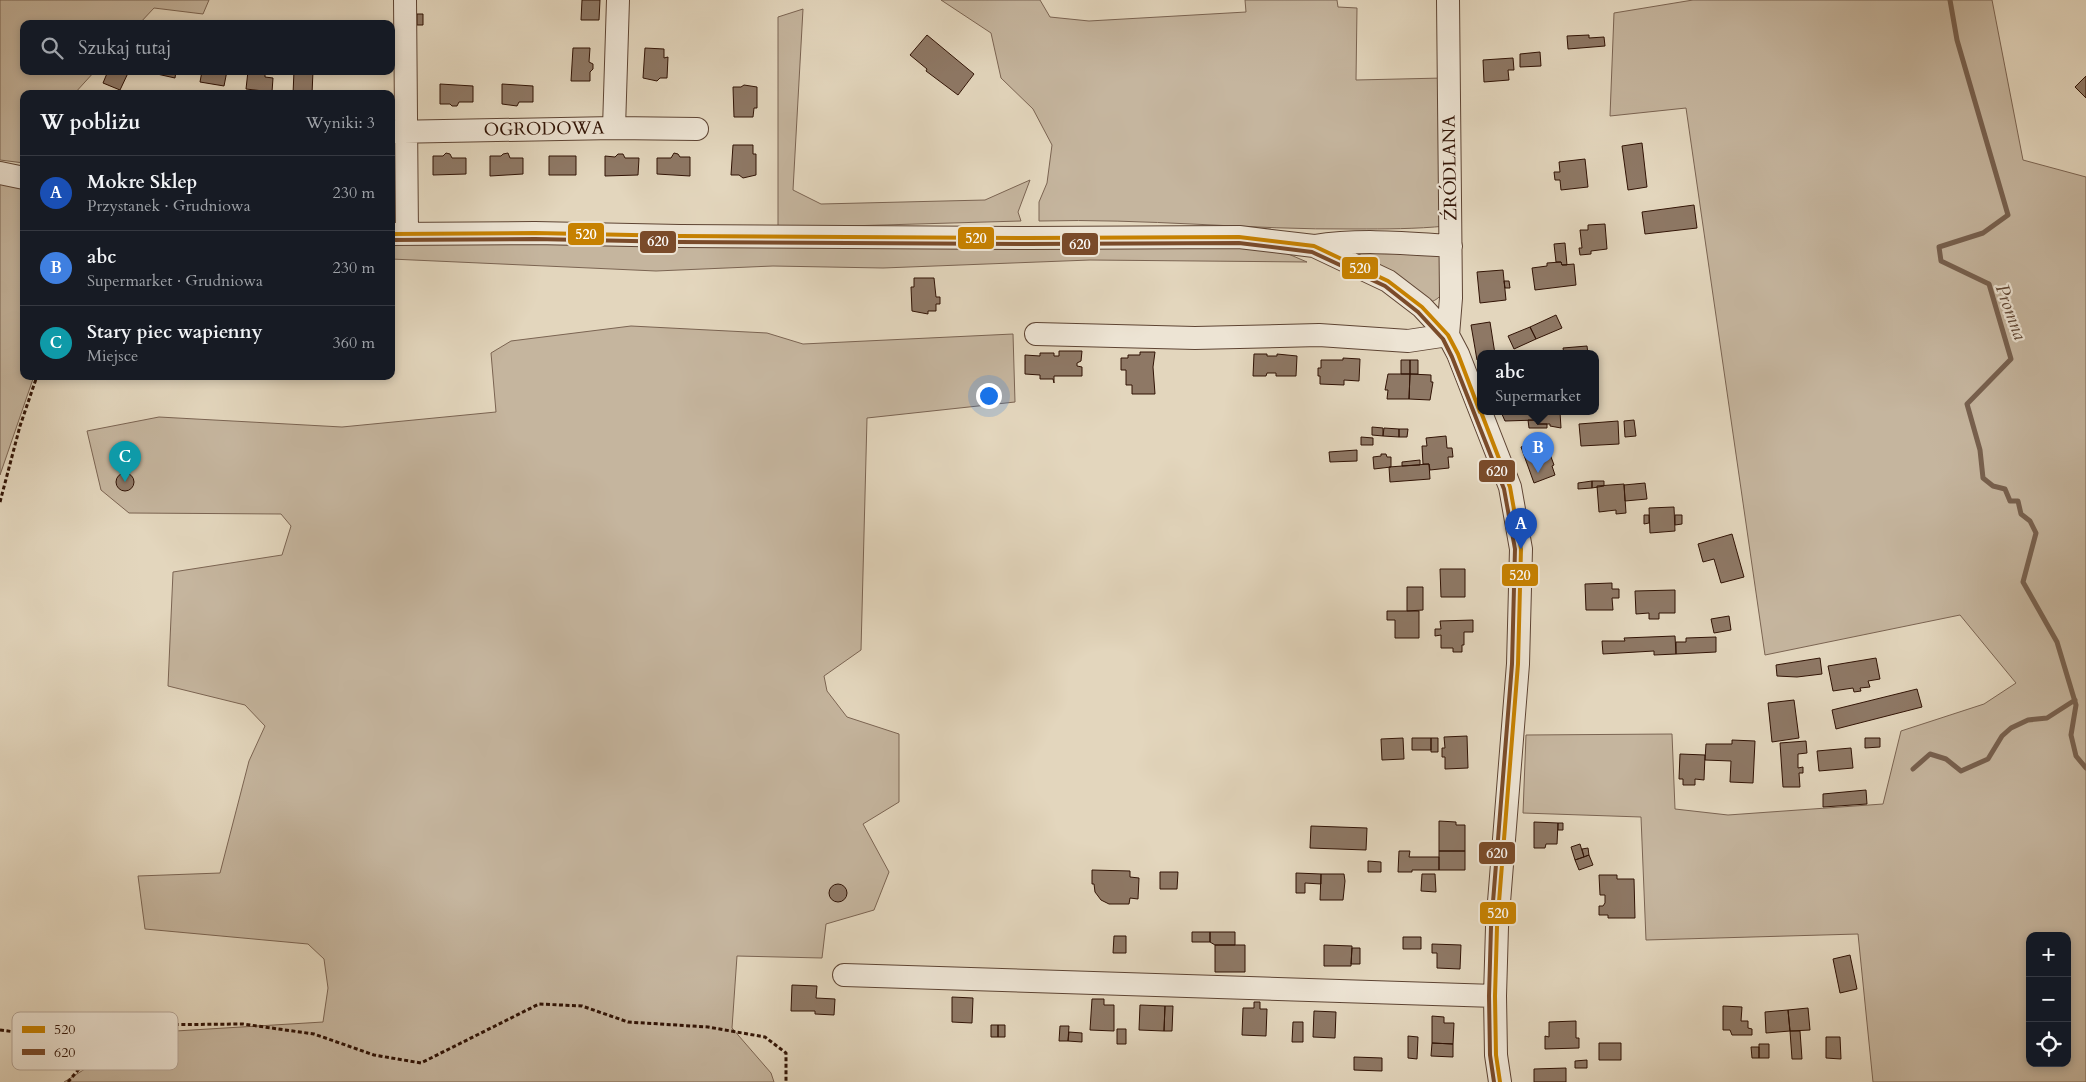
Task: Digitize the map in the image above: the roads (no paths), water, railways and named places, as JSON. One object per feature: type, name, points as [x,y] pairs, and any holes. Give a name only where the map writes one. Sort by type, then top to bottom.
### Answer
[{"type":"street","points":[[405,0],[398,132],[399,234],[535,233],[1028,238],[1239,237],[1314,246],[1353,242],[1450,246]]},
{"type":"street","points":[[614,128],[618,0]]},
{"type":"street","name":"ŹRÓDLANA","points":[[1448,0],[1451,298],[1448,335]]},
{"type":"street","name":"OGRODOWA","points":[[398,132],[614,128],[697,129]]},
{"type":"street","points":[[0,173],[20,177]]},
{"type":"street","points":[[1314,246],[1388,281],[1422,307],[1448,335],[1458,354],[1477,403]]},
{"type":"street","points":[[1036,334],[1195,338],[1319,335],[1408,341],[1448,335]]},
{"type":"street","points":[[1482,415],[1510,487],[1521,550],[1518,664],[1497,927],[1496,1055],[1500,1082]]},
{"type":"street","points":[[844,975],[1495,996]]},
{"type":"waterway","name":"Promna","points":[[1950,0],[1957,40],[2008,215],[1983,233],[1939,247],[1941,261],[1989,284],[2011,359],[1967,404],[1980,450],[1983,478],[1993,486],[2005,489],[2010,501],[2018,501],[2021,514],[2030,521],[2036,533],[2023,582],[2057,642],[2076,705],[2071,735],[2076,756],[2086,768]]},
{"type":"waterway","points":[[1913,769],[1930,754],[1946,759],[1961,771],[1988,759],[2002,736],[2011,728],[2028,720],[2047,718],[2075,700]]},
{"type":"place","name":"abc","points":[[1538,473]]},
{"type":"place","name":"Stary piec wapienny","points":[[125,482]]},
{"type":"place","name":"Mokre Sklep","points":[[1521,549]]}]
